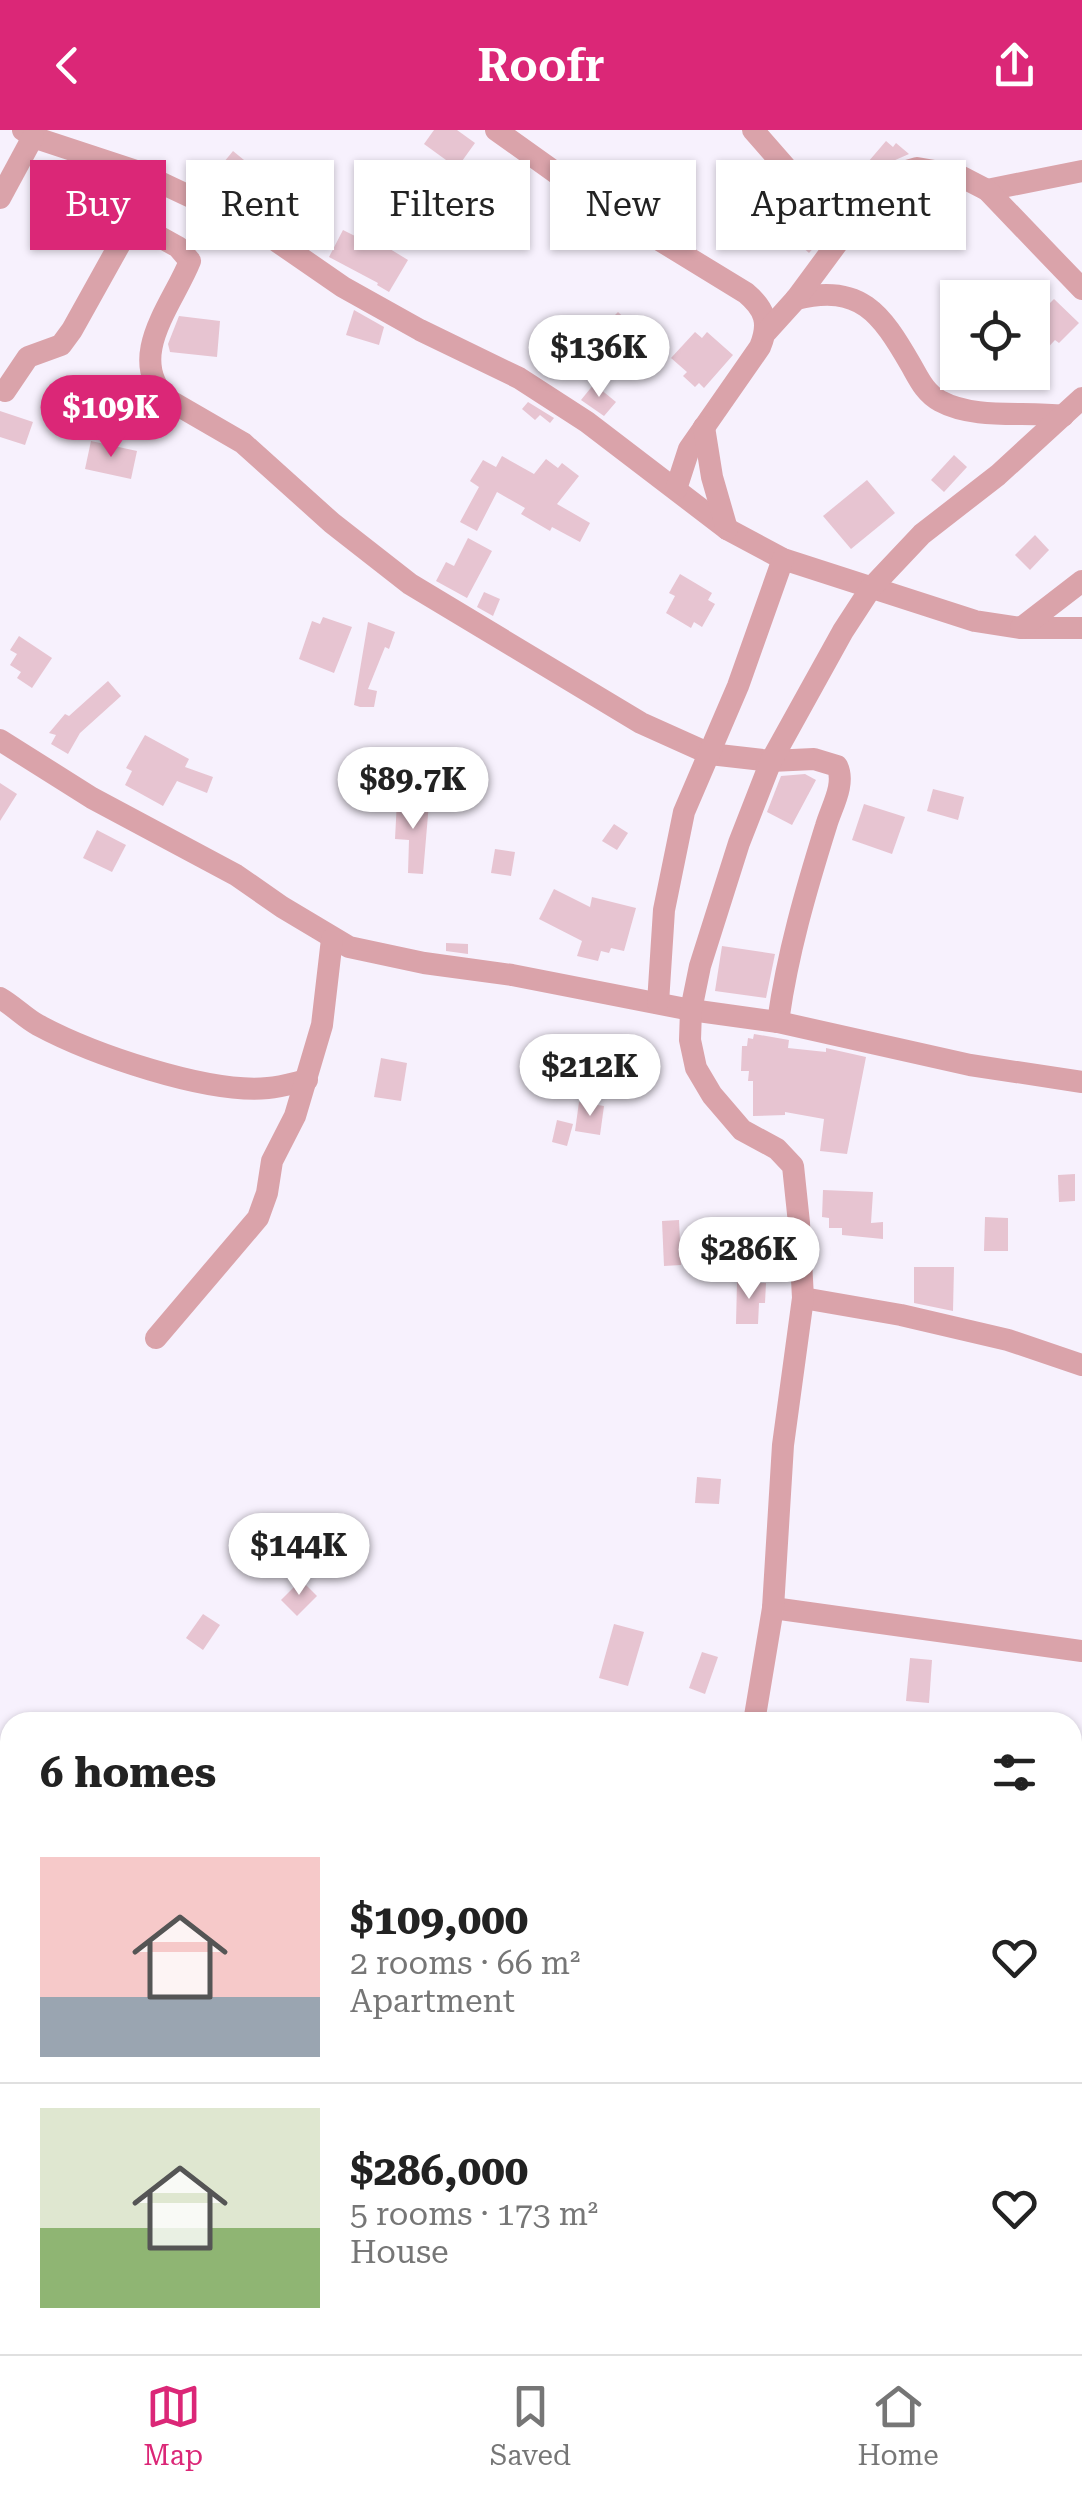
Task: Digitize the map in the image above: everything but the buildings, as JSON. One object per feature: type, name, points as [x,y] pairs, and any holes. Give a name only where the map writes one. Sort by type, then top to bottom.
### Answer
[{"type":"street","points":[[496,130],[594,200],[746,293],[764,312],[767,331]]},
{"type":"street","points":[[753,130],[779,160]]},
{"type":"street","points":[[0,198],[28,133],[107,160]]},
{"type":"street","points":[[987,190],[1082,171]]},
{"type":"street","points":[[966,179],[987,190],[1082,290]]},
{"type":"street","points":[[166,186],[247,223],[343,287],[420,330],[520,378],[587,422],[727,529],[783,560],[974,620],[1021,628],[1082,628]]},
{"type":"street","points":[[166,240],[188,255],[190,261],[158,325],[150,353],[150,373],[167,399],[243,443],[332,524],[410,584],[641,723],[710,754],[771,761],[814,759],[837,766],[840,773],[788,963],[778,1022]]},
{"type":"street","points":[[4,392],[28,357],[61,345],[116,250]]},
{"type":"street","points":[[676,490],[689,449],[733,388],[767,331],[796,300],[832,250]]},
{"type":"street","points":[[796,300],[826,293],[853,297],[886,328],[922,385],[940,401],[975,411],[1063,416]]},
{"type":"street","points":[[756,1712],[773,1608],[783,1445],[803,1298],[793,1166],[776,1149],[742,1130],[712,1096],[696,1068],[690,1040],[691,1010],[717,906],[771,761],[843,631],[871,588],[922,534],[998,476],[1082,398]]},
{"type":"street","points":[[704,427],[712,477],[727,529]]},
{"type":"street","points":[[658,1002],[664,910],[684,812],[783,560]]},
{"type":"street","points":[[1021,628],[1082,581]]},
{"type":"street","points":[[0,740],[92,798],[236,875],[332,940],[380,955],[512,974],[691,1010],[778,1022],[970,1065],[1082,1082]]},
{"type":"street","points":[[156,1338],[258,1218],[268,1194],[272,1161],[296,1116],[306,1080],[328,988],[332,940]]},
{"type":"street","points":[[0,998],[35,1024],[160,1072],[240,1088],[267,1088],[306,1080]]},
{"type":"street","points":[[803,1298],[901,1315],[1008,1340],[1082,1365]]},
{"type":"street","points":[[773,1608],[1082,1651]]}]
